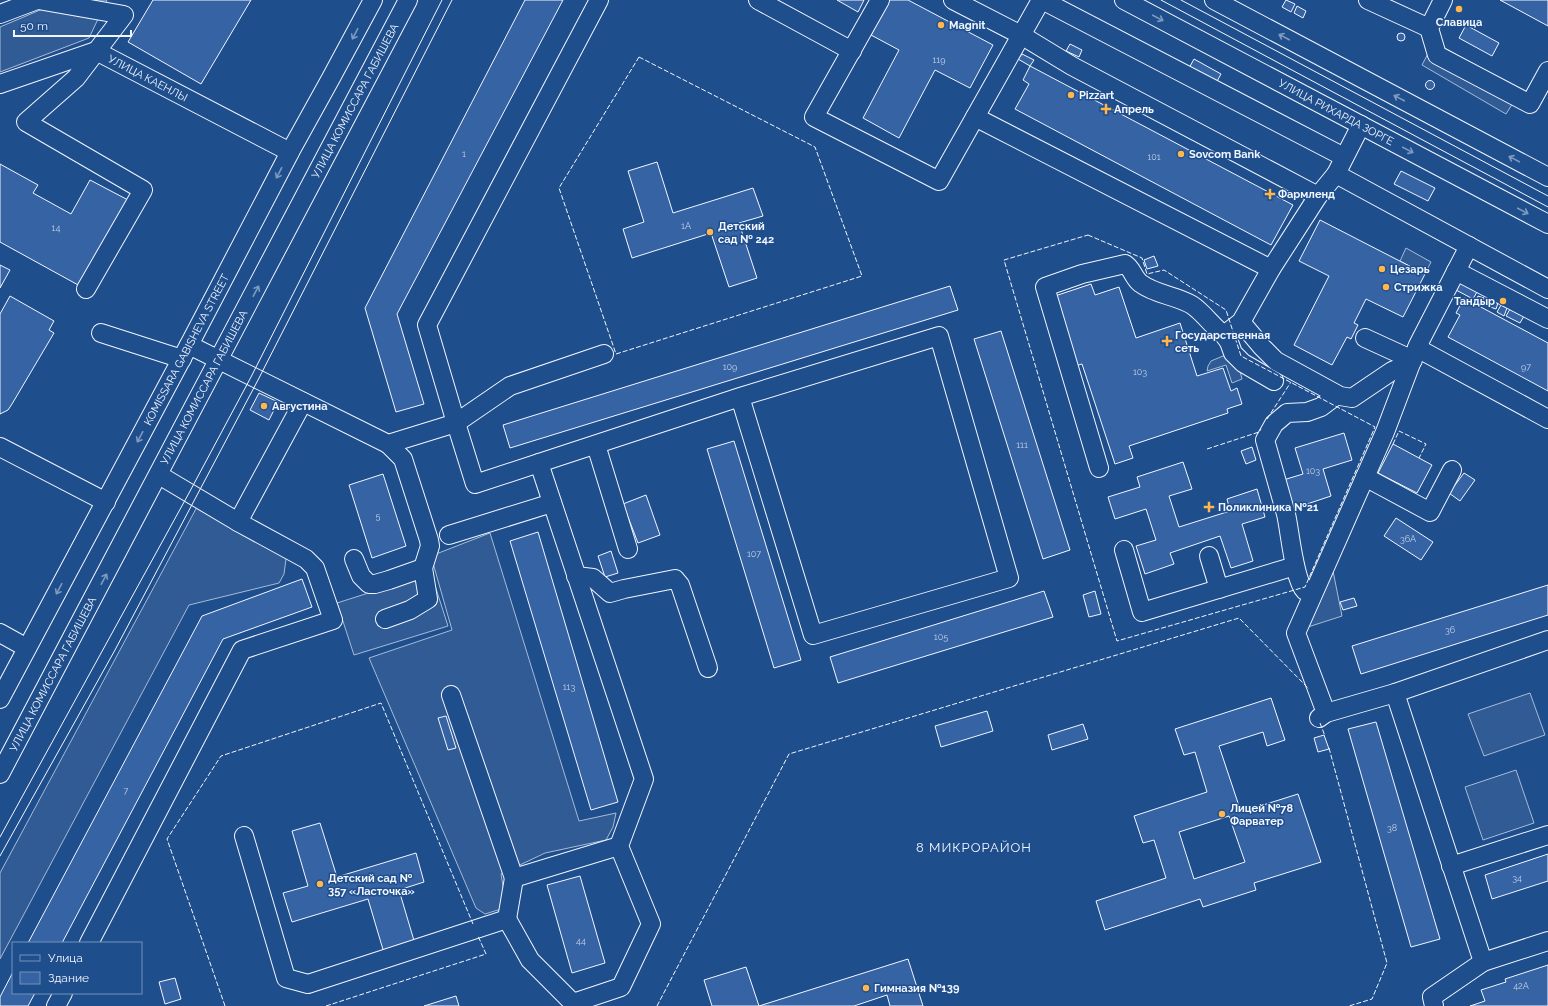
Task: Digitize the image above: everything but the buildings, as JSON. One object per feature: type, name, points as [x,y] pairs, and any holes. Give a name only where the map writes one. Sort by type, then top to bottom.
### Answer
[{"type":"street","points":[[0,14],[38,0],[124,15],[76,78],[26,122],[143,190],[86,289]]},
{"type":"street","name":"KOMISSARA GABISHEVA STREET","points":[[0,699],[106,502],[290,152],[373,0]]},
{"type":"street","name":"УЛИЦА КОМИССАРА ГАБИШЕВА","points":[[0,774],[159,475],[408,0]]},
{"type":"street","points":[[599,0],[427,326],[476,484],[740,397],[939,336],[1009,578],[813,635],[740,397]]},
{"type":"street","points":[[758,0],[852,51]]},
{"type":"street","points":[[880,0],[814,117],[939,181],[1042,0],[1344,157]]},
{"type":"street","points":[[953,0],[1021,35],[1072,66],[1318,196]]},
{"type":"street","name":"УЛИЦА РИХАРДА ЗОРГЕ","points":[[1124,0],[1548,224]]},
{"type":"street","points":[[1214,0],[1548,177]]},
{"type":"street","points":[[1368,0],[1429,28]]},
{"type":"street","points":[[1444,0],[1429,28],[1437,55],[1530,104],[1548,71]]},
{"type":"street","name":"УЛИЦА КАЕНЛЫ","points":[[0,84],[96,51],[290,152]]},
{"type":"street","points":[[975,117],[1271,269]]},
{"type":"street","points":[[1224,335],[1241,322],[1271,269],[1318,196],[1336,174],[1361,125]]},
{"type":"street","points":[[1336,174],[1548,289]]},
{"type":"street","points":[[1469,246],[1414,357],[1385,432],[1296,633],[1322,715],[1395,693],[1548,640]]},
{"type":"street","points":[[1099,468],[1045,287],[1082,274],[1125,264],[1130,267],[1139,282],[1152,291],[1182,300],[1193,306],[1224,335],[1229,342],[1233,353],[1243,362],[1274,381]]},
{"type":"street","points":[[1456,271],[1548,319]]},
{"type":"street","points":[[1241,322],[1262,347],[1276,360],[1337,395],[1352,398],[1392,370],[1414,357]]},
{"type":"street","points":[[101,333],[219,361],[388,444],[403,459],[429,540],[430,546],[423,568],[428,599],[410,610],[385,619]]},
{"type":"street","points":[[1365,338],[1414,357],[1548,419]]},
{"type":"street","points":[[388,444],[456,423],[510,386],[604,354]]},
{"type":"street","points":[[1315,588],[1304,591],[1301,588],[1295,566],[1286,515],[1265,440],[1274,424],[1287,414],[1306,412],[1321,407],[1337,395]]},
{"type":"street","points":[[238,522],[302,402]]},
{"type":"street","points":[[596,445],[628,549]]},
{"type":"street","points":[[0,447],[106,502]]},
{"type":"street","points":[[451,696],[514,878],[507,919],[530,960],[571,1001],[576,1002],[621,986],[651,924],[619,846],[644,779],[539,463]]},
{"type":"street","points":[[1365,477],[1430,512],[1452,470]]},
{"type":"street","points":[[90,942],[242,650],[333,620],[314,568],[306,559],[238,522],[159,475]]},
{"type":"street","points":[[449,535],[552,502]]},
{"type":"street","points":[[1124,550],[1142,612],[1295,566]]},
{"type":"street","points":[[1209,556],[1219,589]]},
{"type":"street","points":[[354,559],[361,576],[369,584],[389,580],[423,568]]},
{"type":"street","points":[[576,576],[593,578],[610,593],[675,579],[680,585],[708,668]]},
{"type":"street","points":[[0,634],[28,648]]},
{"type":"street","points":[[1395,693],[1483,962]]},
{"type":"street","points":[[1451,866],[1548,835]]},
{"type":"street","points":[[244,836],[286,978],[308,984],[507,919]]},
{"type":"street","points":[[514,878],[619,846]]},
{"type":"street","points":[[1434,1006],[1432,997],[1483,962],[1548,941]]},
{"type":"street","points":[[56,1006],[62,994]]},
{"type":"shaded area","points":[[58,0],[107,0],[89,38],[0,72],[0,27],[59,2]]},
{"type":"shaded area","points":[[1434,42],[1521,90],[1506,114],[1422,65]]},
{"type":"shaded area","points":[[1406,248],[1431,262],[1425,274],[1400,261]]},
{"type":"shaded area","points":[[1223,356],[1228,356],[1240,371],[1242,379],[1232,383],[1226,365],[1207,371],[1211,361]]},
{"type":"shaded area","points":[[198,505],[281,552],[286,559],[284,574],[279,583],[189,605],[0,959],[0,873]]},
{"type":"shaded area","points":[[490,533],[579,821],[616,813],[613,827],[606,840],[545,853],[501,874],[504,892],[501,909],[485,914],[476,908],[369,658],[452,630],[431,556]]},
{"type":"shaded area","points":[[1333,571],[1342,616],[1308,627]]},
{"type":"shaded area","points":[[431,573],[448,626],[354,655],[337,603]]},
{"type":"shaded area","points":[[1530,693],[1545,735],[1484,756],[1468,714]]},
{"type":"shaded area","points":[[1516,770],[1534,823],[1483,840],[1465,787]]},
{"type":"tram line","points":[[0,837],[251,377],[442,0]]},
{"type":"tram line","points":[[0,856],[115,650],[258,380],[452,0]]},
{"type":"tram line","points":[[1161,0],[1548,207]]},
{"type":"tram line","points":[[1181,0],[1548,196]]},
{"type":"fence","points":[[639,57],[815,147],[862,276],[616,354],[559,188],[639,57]]},
{"type":"fence","points":[[1088,235],[1142,258],[1147,274],[1164,270],[1226,310],[1241,356],[1375,427],[1305,587],[1117,641],[1004,260],[1088,235]]},
{"type":"fence","points":[[1267,419],[1291,382]]},
{"type":"fence","points":[[1207,449],[1259,432],[1261,429]]},
{"type":"fence","points":[[1393,444],[1399,431],[1426,444],[1419,458]]},
{"type":"fence","points":[[657,1006],[789,754],[1239,618],[1309,689]]},
{"type":"fence","points":[[225,1006],[167,839],[221,756],[381,703],[473,924]]},
{"type":"fence","points":[[1320,723],[1325,736]]},
{"type":"fence","points":[[1329,748],[1387,963],[1372,999],[1349,1006]]},
{"type":"fence","points":[[326,1006],[486,954],[478,936]]},
{"type":"place","name":"Славица","points":[[1459,9]]},
{"type":"place","name":"Magnit","points":[[941,25]]},
{"type":"place","name":"Pizzart","points":[[1071,95]]},
{"type":"place","name":"Апрель","points":[[1106,109]]},
{"type":"place","name":"Sovcom Bank","points":[[1181,154]]},
{"type":"place","name":"Фармленд","points":[[1270,194]]},
{"type":"place","name":"Детский сад № 242","points":[[710,232]]},
{"type":"place","name":"Цезарь","points":[[1382,269]]},
{"type":"place","name":"Стрижка","points":[[1386,287]]},
{"type":"place","name":"Тандыр","points":[[1503,301]]},
{"type":"place","name":"Государственная сеть","points":[[1167,341]]},
{"type":"place","name":"Августина","points":[[264,406]]},
{"type":"place","name":"Поликлиника №21","points":[[1209,507]]},
{"type":"place","name":"Лицей №78 Фарватер","points":[[1222,814]]},
{"type":"place","name":"Детский сад № 357 «Ласточка»","points":[[320,884]]},
{"type":"place","name":"Гимназия №139","points":[[866,988]]},
{"type":"district","name":"8 МИКРОРАЙОН","points":[[974,847]]}]
